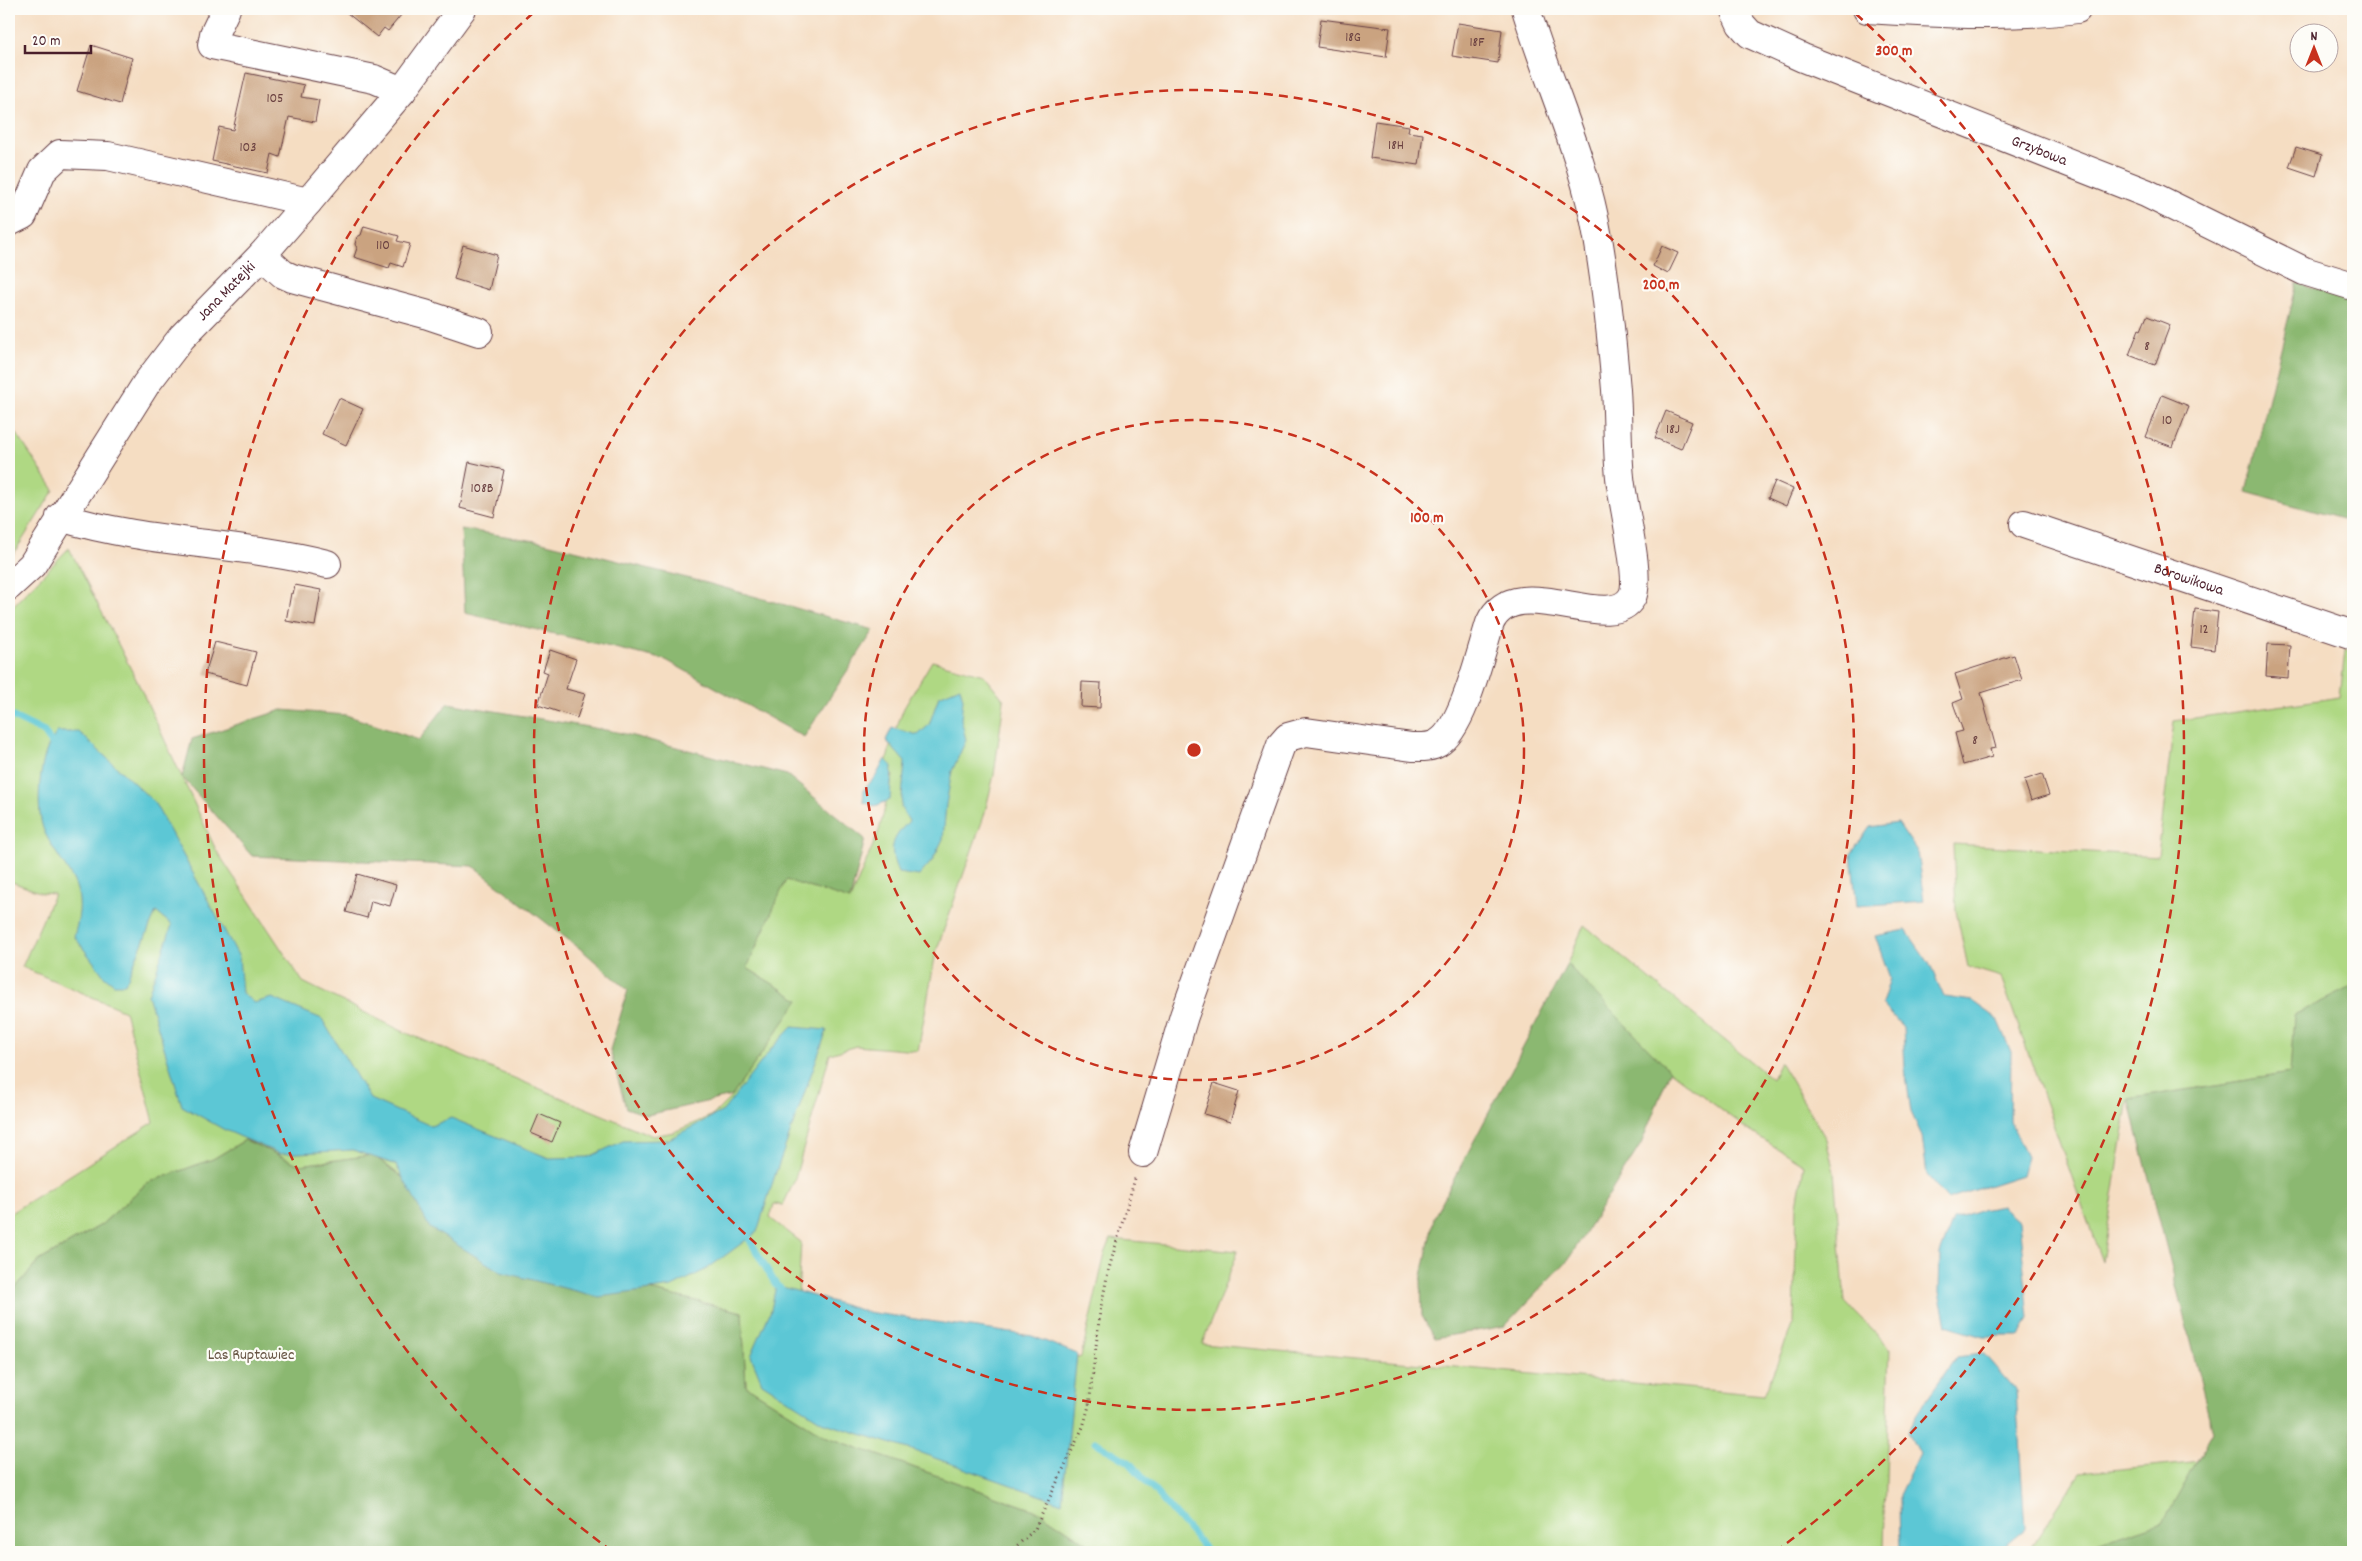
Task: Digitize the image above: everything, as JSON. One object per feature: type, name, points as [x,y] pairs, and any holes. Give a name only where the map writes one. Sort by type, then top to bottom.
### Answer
[{"type":"street","points":[[226,9],[214,34],[212,45],[374,79],[402,91]]},
{"type":"street","name":"Jana Matejki","points":[[9,586],[32,565],[60,516],[146,384],[182,337],[262,255],[308,202],[402,91],[462,9]]},
{"type":"street","points":[[1143,1153],[1184,1016],[1280,745],[1297,733],[1306,732],[1412,747],[1422,747],[1438,743],[1446,738],[1456,723],[1490,623],[1498,609],[1511,603],[1535,601],[1595,609],[1612,609],[1624,606],[1634,594],[1635,574],[1620,476],[1616,388],[1598,236],[1579,163],[1526,9]]},
{"type":"street","name":"Grzybowa","points":[[1734,9],[1741,24],[1750,34],[1803,58],[2146,193],[2304,271],[2353,286]]},
{"type":"street","points":[[1867,9],[1943,13],[2056,12],[2077,9]]},
{"type":"street","points":[[9,222],[23,215],[42,171],[60,154],[108,156],[308,202]]},
{"type":"street","points":[[262,255],[283,274],[292,278],[425,314],[479,332]]},
{"type":"street","points":[[60,516],[93,527],[289,554],[327,564]]},
{"type":"street","name":"Borowikowa","points":[[2024,524],[2353,635]]},
{"type":"path","points":[[1010,1552],[1035,1529],[1083,1427],[1089,1406],[1100,1312],[1108,1272],[1143,1153]]},
{"type":"green space","points":[[2297,283],[2353,302],[2353,522],[2246,492]]},
{"type":"green space","points":[[9,422],[54,490],[9,561]]},
{"type":"green space","points":[[461,529],[542,542],[707,583],[874,630],[804,737],[666,660],[465,613]]},
{"type":"green space","points":[[69,548],[138,683],[216,850],[303,982],[404,1032],[653,1136],[674,1132],[713,1115],[732,1096],[798,1000],[747,968],[768,905],[787,879],[850,900],[879,831],[893,776],[886,764],[892,739],[904,708],[932,661],[984,675],[1004,700],[994,775],[984,816],[936,952],[918,1051],[856,1046],[830,1054],[794,1182],[783,1205],[774,1204],[770,1218],[801,1242],[798,1298],[1056,1364],[1081,1357],[1105,1254],[1111,1239],[1238,1251],[1202,1344],[1764,1395],[1794,1321],[1797,1205],[1804,1165],[1748,1130],[1670,1071],[1596,999],[1567,964],[1584,925],[1772,1079],[1780,1062],[1826,1139],[1834,1172],[1845,1302],[1890,1348],[1884,1548],[1904,1552],[1100,1552],[1040,1512],[827,1437],[746,1386],[742,1312],[506,1256],[373,1155],[300,1165],[245,1140],[213,1159],[147,1183],[101,1225],[39,1261],[9,1295],[9,1214],[154,1122],[125,1011],[22,967],[54,894],[42,893],[9,881],[9,610]]},
{"type":"green space","points":[[2345,650],[2353,652],[2353,994],[2351,988],[2294,1015],[2291,1073],[2129,1099],[2102,1262],[2001,977],[1968,967],[1956,911],[1953,844],[2158,856],[2174,721],[2340,697]]},
{"type":"green space","points":[[448,703],[617,732],[787,775],[865,839],[850,900],[786,880],[747,968],[799,1000],[732,1096],[647,1115],[626,1108],[610,1050],[628,990],[583,951],[473,866],[252,856],[182,777],[192,739],[282,710],[346,715],[419,740]]},
{"type":"green space","points":[[1567,964],[1670,1071],[1641,1144],[1568,1260],[1505,1326],[1435,1338],[1422,1316],[1421,1281],[1434,1217]]},
{"type":"green space","points":[[2351,987],[2353,994],[2353,1552],[2073,1552],[2163,1522],[2213,1432],[2129,1099],[2290,1073],[2294,1015]]},
{"type":"green space","name":"Las Ruptawiec","points":[[245,1140],[300,1165],[373,1155],[506,1256],[742,1312],[746,1386],[827,1437],[1040,1512],[1100,1552],[9,1552],[9,1295],[39,1261],[101,1225],[147,1183],[213,1159]]},
{"type":"green space","points":[[2221,1457],[2353,1552],[2028,1552],[2080,1473],[2192,1462]]},
{"type":"water","points":[[960,687],[963,699],[961,719],[966,740],[952,771],[943,839],[932,861],[919,876],[898,873],[893,857],[893,845],[898,834],[909,821],[901,808],[905,762],[886,740],[892,728],[918,735],[929,725],[939,696]]},
{"type":"water","points":[[57,732],[79,732],[154,802],[239,957],[242,993],[254,1003],[272,998],[322,1019],[370,1099],[431,1126],[451,1118],[549,1158],[589,1157],[623,1141],[667,1140],[723,1111],[772,1048],[792,1027],[827,1030],[776,1172],[757,1232],[707,1269],[672,1287],[599,1297],[501,1272],[430,1228],[396,1165],[353,1150],[280,1154],[223,1129],[182,1106],[148,995],[172,925],[156,912],[125,984],[114,984],[104,976],[74,936],[78,918],[78,892],[74,881],[46,835],[40,817],[39,805],[40,782],[44,761],[48,747]]},
{"type":"water","points":[[885,759],[892,766],[890,800],[875,806],[863,802],[864,789],[876,776]]},
{"type":"water","points":[[1898,823],[1917,851],[1924,901],[1857,906],[1851,854],[1870,827]]},
{"type":"water","points":[[1906,930],[1929,963],[1944,997],[1972,1001],[1997,1019],[2011,1052],[2010,1121],[2027,1157],[2022,1175],[1947,1199],[1927,1175],[1922,1136],[1911,1112],[1905,1069],[1903,1027],[1882,1004],[1890,978],[1875,936]]},
{"type":"water","points":[[2002,1206],[2019,1221],[2029,1317],[2020,1336],[1983,1336],[1946,1325],[1939,1292],[1940,1254],[1953,1219],[1980,1210]]},
{"type":"water","points":[[776,1285],[867,1312],[1032,1336],[1077,1354],[1062,1503],[915,1451],[825,1423],[762,1383],[751,1356],[771,1310]]},
{"type":"water","points":[[1983,1353],[2016,1391],[2025,1530],[1998,1552],[1900,1551],[1899,1495],[1919,1454],[1908,1432],[1928,1397],[1957,1356]]},
{"type":"building","points":[[342,9],[406,9],[388,31],[384,28],[377,37]]},
{"type":"building","points":[[1321,19],[1390,28],[1386,57],[1317,47]]},
{"type":"building","points":[[1458,23],[1502,30],[1498,63],[1452,56]]},
{"type":"building","points":[[91,45],[132,58],[120,104],[77,91]]},
{"type":"building","points":[[246,73],[304,85],[301,97],[319,100],[315,122],[289,117],[280,157],[272,154],[268,173],[212,161],[219,127],[233,130]]},
{"type":"building","points":[[1375,121],[1409,126],[1408,132],[1423,134],[1419,165],[1370,158]]},
{"type":"building","points":[[2296,147],[2322,155],[2316,176],[2289,167]]},
{"type":"building","points":[[364,226],[399,236],[397,241],[410,244],[403,267],[391,263],[389,268],[354,257],[357,248],[355,244],[357,237],[361,235]]},
{"type":"building","points":[[463,245],[497,255],[489,290],[454,279]]},
{"type":"building","points":[[1662,246],[1678,253],[1668,274],[1653,266]]},
{"type":"building","points":[[2147,316],[2170,325],[2155,365],[2129,355],[2139,329],[2141,330]]},
{"type":"building","points":[[2162,395],[2189,406],[2173,447],[2146,437]]},
{"type":"building","points":[[339,398],[363,409],[346,445],[322,434]]},
{"type":"building","points":[[1666,411],[1692,422],[1681,449],[1655,438]]},
{"type":"building","points":[[469,462],[504,470],[494,517],[460,508]]},
{"type":"building","points":[[1775,481],[1793,489],[1786,506],[1768,498]]},
{"type":"building","points":[[295,585],[321,590],[315,626],[286,621],[291,593],[293,594]]},
{"type":"building","points":[[2195,609],[2218,612],[2214,650],[2191,647]]},
{"type":"building","points":[[215,642],[256,652],[247,685],[205,674]]},
{"type":"building","points":[[2268,644],[2290,645],[2288,678],[2266,676]]},
{"type":"building","points":[[550,650],[576,659],[566,689],[585,694],[577,718],[538,705],[548,673],[543,671]]},
{"type":"building","points":[[2014,655],[2022,680],[1981,693],[1996,748],[1990,749],[1992,757],[1963,765],[1955,733],[1963,731],[1953,703],[1963,699],[1955,674]]},
{"type":"building","points":[[1082,682],[1101,683],[1100,708],[1081,707]]},
{"type":"building","points":[[2042,774],[2049,795],[2031,801],[2024,780]]},
{"type":"building","points":[[357,874],[396,885],[390,906],[371,901],[367,918],[346,912]]},
{"type":"building","points":[[1214,1083],[1239,1091],[1230,1122],[1204,1114]]},
{"type":"building","points":[[539,1114],[560,1123],[552,1142],[531,1133]]},
{"type":"waterway","points":[[9,715],[44,732],[56,749]]},
{"type":"waterway","points":[[745,1232],[776,1285],[782,1290]]},
{"type":"waterway","points":[[1095,1442],[1129,1462],[1208,1552]]}]
